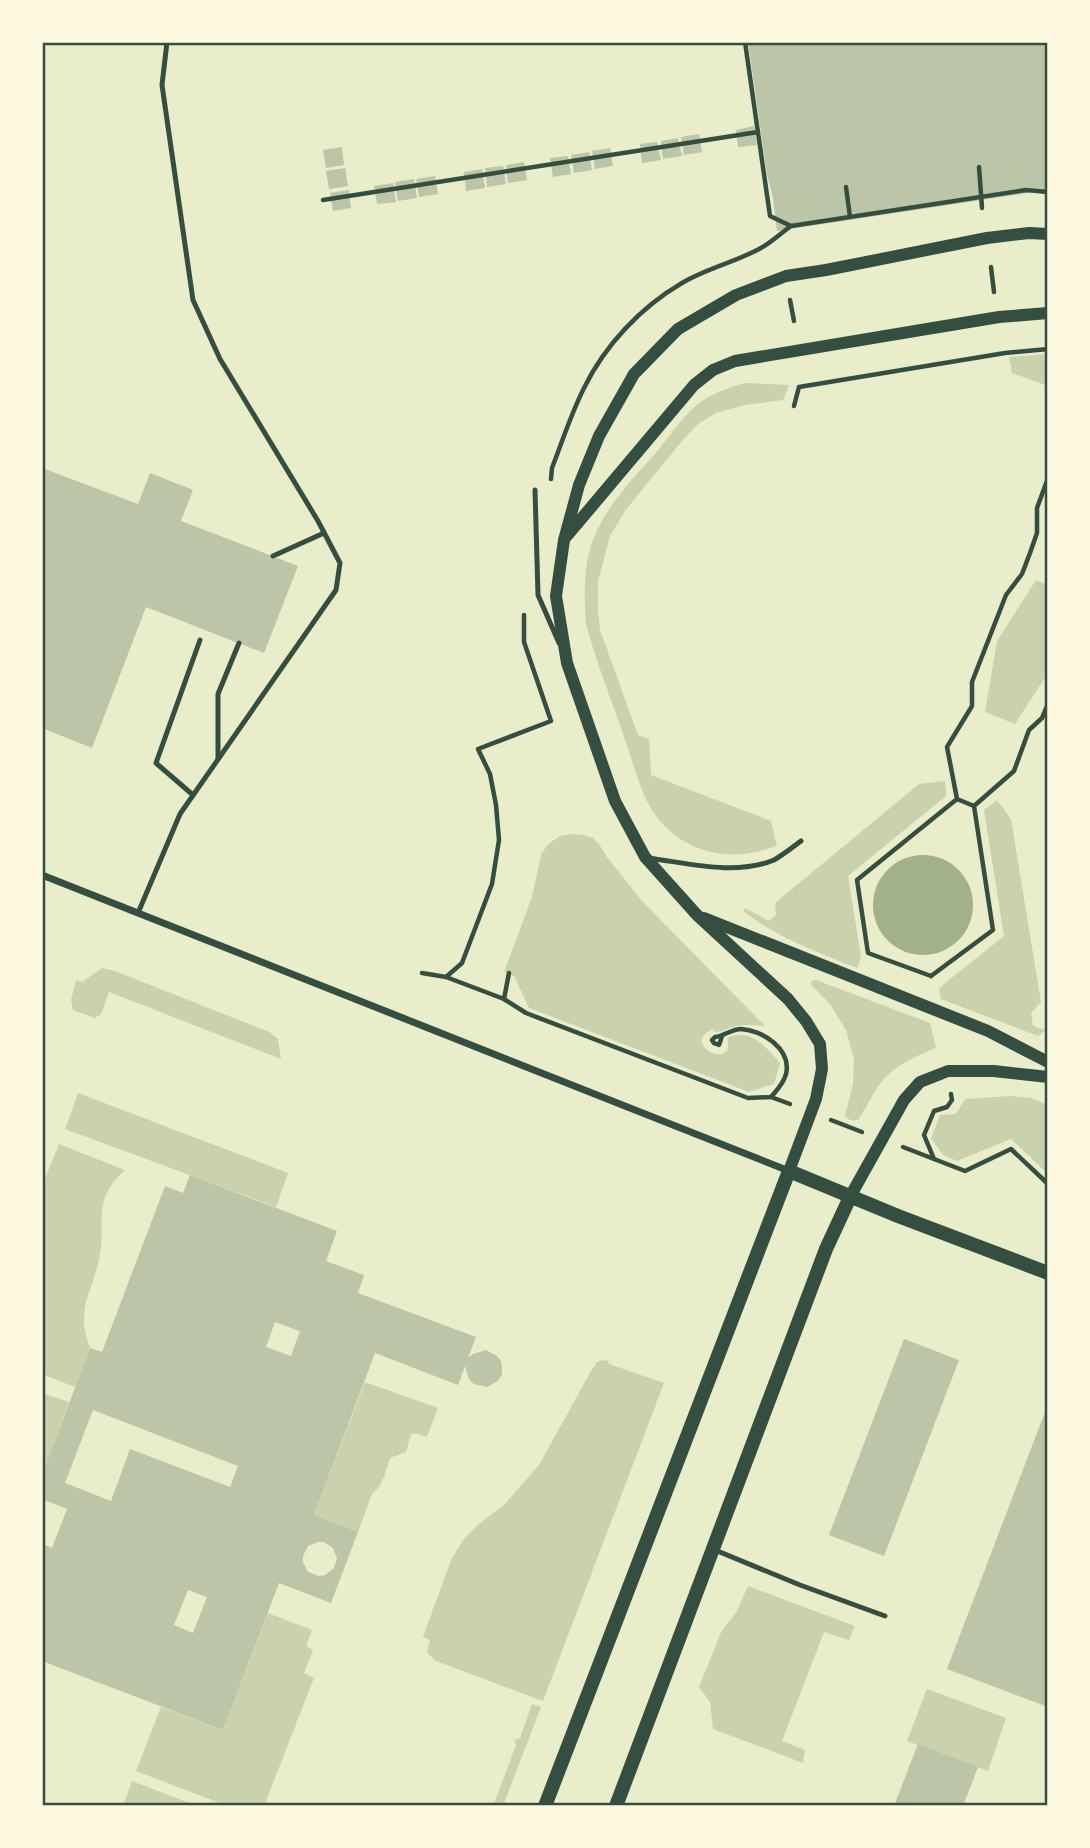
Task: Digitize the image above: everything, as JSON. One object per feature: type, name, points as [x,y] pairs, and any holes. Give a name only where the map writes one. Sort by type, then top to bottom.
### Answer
[{"type":"main road","points":[[545,1806],[789,1171],[1048,1273]]},
{"type":"main road","points":[[616,1806],[826,1249],[851,1195]]},
{"type":"street","points":[[42,875],[789,1171],[816,1099],[822,1069],[820,1044],[788,999],[697,915],[645,857],[615,802],[567,663],[556,596],[564,540],[579,485],[599,436],[634,374],[678,329],[736,295],[786,276],[826,271],[987,238],[1029,233],[1048,234]]},
{"type":"street","points":[[564,540],[687,393],[713,370],[735,361],[999,317],[1048,313]]},
{"type":"street","points":[[697,915],[988,1031],[1048,1062]]},
{"type":"street","points":[[851,1195],[904,1100],[920,1082],[948,1071],[993,1071],[1048,1077]]},
{"type":"lane","points":[[138,913],[180,814],[336,590],[340,563],[220,359],[193,300],[162,85],[167,42]]},
{"type":"lane","points":[[535,490],[538,595],[567,663]]},
{"type":"lane","points":[[273,556],[324,533]]},
{"type":"lane","points":[[193,795],[156,763],[200,640]]},
{"type":"lane","points":[[218,759],[218,694],[239,643]]},
{"type":"lane","points":[[645,857],[720,867],[748,867],[775,859],[801,841]]},
{"type":"lane","points":[[713,1550],[885,1616]]},
{"type":"path","points":[[745,42],[770,216],[791,226]]},
{"type":"path","points":[[323,200],[758,132]]},
{"type":"path","points":[[979,167],[982,208]]},
{"type":"path","points":[[846,187],[850,217]]},
{"type":"path","points":[[751,253],[791,226],[1026,190],[1048,192]]},
{"type":"path","points":[[991,267],[994,292]]},
{"type":"path","points":[[790,300],[794,321]]},
{"type":"path","points":[[794,406],[799,387],[1005,353],[1048,349]]},
{"type":"path","points":[[957,799],[947,747],[972,706],[972,682],[1006,595],[1022,574],[1031,553],[1037,533],[1037,508],[1048,478]]},
{"type":"path","points":[[974,806],[1014,771],[1029,730],[1042,718],[1048,704]]},
{"type":"path","points":[[446,977],[462,963],[492,884],[499,840],[490,774],[478,749],[523,732]]},
{"type":"path","points":[[957,799],[974,806]]},
{"type":"path","points":[[931,976],[868,953],[856,880],[957,799]]},
{"type":"path","points":[[931,976],[993,930],[974,806]]},
{"type":"path","points":[[422,973],[446,977],[504,999],[526,1013],[748,1098],[771,1097],[965,1171],[1011,1149],[1048,1184]]},
{"type":"path","points":[[504,999],[509,973]]},
{"type":"path","points":[[931,976],[936,1012]]},
{"type":"path","points":[[722,1036],[737,1029],[749,1030],[763,1034],[780,1049],[787,1063],[786,1075],[771,1097]]},
{"type":"path","points":[[934,1159],[924,1135],[934,1111],[947,1107],[952,1100],[948,1071]]},
{"type":"shaded area","points":[[1048,354],[1048,386],[1012,373],[1009,357]]},
{"type":"shaded area","points":[[746,383],[789,385],[783,400],[745,405],[716,413],[698,424],[625,511],[610,536],[598,582],[600,630],[638,735],[649,739],[651,775],[771,821],[777,846],[751,853],[731,854],[711,852],[687,843],[667,828],[651,809],[590,638],[586,624],[585,582],[593,540],[605,515],[622,492],[696,406],[718,392]]},
{"type":"shaded area","points":[[1036,580],[1048,585],[1048,673],[1015,724],[985,712],[997,641]]},
{"type":"shaded area","points":[[945,781],[946,796],[848,876],[861,957],[857,968],[784,937],[743,911],[745,908],[769,921],[776,915],[775,903],[919,784]]},
{"type":"shaded area","points":[[997,800],[1011,819],[1041,1002],[1031,1013],[1033,1026],[1046,1030],[1038,1036],[941,999],[939,988],[1004,936],[984,810]]},
{"type":"shaded area","points":[[571,834],[593,838],[642,901],[765,1026],[741,1025],[717,1032],[713,1029],[704,1035],[702,1042],[705,1048],[718,1054],[724,1053],[728,1048],[727,1038],[735,1035],[757,1040],[780,1063],[774,1084],[749,1092],[529,1008],[514,976],[504,972],[532,897],[541,855],[548,844],[560,836]]},
{"type":"shaded area","points":[[923,855],[942,859],[958,870],[969,886],[973,905],[969,924],[958,940],[942,951],[923,955],[904,951],[888,940],[877,924],[873,905],[877,886],[888,870],[904,859]]},
{"type":"shaded area","points":[[102,968],[269,1032],[278,1039],[281,1059],[109,992],[101,1014],[95,1018],[73,1010],[71,1000],[76,980],[82,982]]},
{"type":"shaded area","points":[[816,980],[930,1023],[936,1048],[907,1061],[888,1074],[859,1119],[854,1121],[845,1116],[853,1084],[854,1059],[846,1030],[830,1004],[811,985],[812,981]]},
{"type":"shaded area","points":[[78,1093],[288,1173],[276,1207],[65,1129]]},
{"type":"shaded area","points":[[1010,1096],[1032,1098],[1048,1105],[1048,1174],[1011,1139],[957,1161],[943,1155],[931,1138],[940,1115],[956,1114],[965,1099]]},
{"type":"shaded area","points":[[59,1144],[125,1170],[111,1186],[104,1200],[100,1254],[85,1310],[84,1322],[90,1348],[75,1387],[42,1374],[42,1186]]},
{"type":"shaded area","points":[[603,1360],[664,1383],[543,1701],[436,1661],[427,1653],[430,1640],[423,1637],[451,1560],[463,1540],[504,1505],[539,1465],[591,1371],[597,1362]]},
{"type":"shaded area","points":[[365,1382],[438,1408],[427,1437],[411,1434],[406,1452],[390,1458],[379,1487],[372,1494],[358,1532],[314,1515]]},
{"type":"shaded area","points":[[42,1393],[69,1402],[43,1473],[42,1473]]},
{"type":"shaded area","points":[[748,1586],[855,1626],[849,1640],[824,1632],[782,1741],[805,1750],[803,1763],[713,1729],[710,1702],[699,1687],[722,1630],[736,1613]]},
{"type":"shaded area","points":[[268,1613],[312,1630],[306,1646],[313,1650],[304,1673],[314,1678],[264,1806],[228,1806],[136,1771],[161,1707],[223,1730]]},
{"type":"shaded area","points":[[927,1689],[1006,1718],[988,1771],[907,1741]]},
{"type":"shaded area","points":[[532,1704],[541,1707],[503,1806],[493,1806],[516,1745],[514,1740],[520,1738]]},
{"type":"shaded area","points":[[132,1781],[197,1806],[123,1806]]},
{"type":"building","points":[[748,42],[1048,42],[1048,190],[777,231]]},
{"type":"building","points":[[754,126],[757,145],[738,147],[736,130]]},
{"type":"building","points":[[699,134],[702,152],[684,155],[681,137]]},
{"type":"building","points":[[678,138],[682,156],[663,159],[661,141]]},
{"type":"building","points":[[657,142],[661,160],[642,163],[640,144]]},
{"type":"building","points":[[342,147],[344,165],[326,168],[323,150]]},
{"type":"building","points":[[610,148],[613,166],[595,169],[592,151]]},
{"type":"building","points":[[589,152],[592,170],[574,173],[571,155]]},
{"type":"building","points":[[568,156],[571,174],[553,177],[550,158]]},
{"type":"building","points":[[524,162],[527,180],[508,183],[506,165]]},
{"type":"building","points":[[503,166],[506,184],[487,187],[485,168]]},
{"type":"building","points":[[345,168],[348,186],[329,189],[326,171]]},
{"type":"building","points":[[482,169],[485,188],[466,191],[464,172]]},
{"type":"building","points":[[435,176],[438,194],[419,197],[416,179]]},
{"type":"building","points":[[414,179],[417,198],[398,201],[395,182]]},
{"type":"building","points":[[393,183],[396,202],[377,204],[374,186]]},
{"type":"building","points":[[349,190],[351,208],[333,211],[330,193]]},
{"type":"building","points":[[42,468],[138,504],[150,473],[193,490],[181,521],[298,566],[264,653],[146,607],[92,748],[42,728]]},
{"type":"building","points":[[190,1175],[337,1231],[326,1261],[364,1275],[358,1293],[476,1337],[468,1358],[486,1350],[497,1356],[502,1367],[498,1381],[487,1387],[474,1384],[469,1379],[465,1366],[458,1385],[375,1353],[314,1515],[358,1532],[331,1603],[279,1583],[223,1730],[42,1661],[42,1544],[52,1548],[67,1509],[42,1499],[42,1475],[90,1348],[102,1352],[165,1186],[183,1193]],"holes":[[[275,1322],[300,1331],[291,1356],[266,1347]],[[93,1410],[238,1466],[230,1487],[130,1449],[111,1501],[65,1483]],[[324,1542],[333,1548],[337,1558],[334,1568],[319,1576],[308,1572],[303,1562],[308,1546]],[[188,1590],[207,1597],[193,1633],[174,1625]]]},
{"type":"building","points":[[904,1339],[959,1360],[884,1556],[829,1535]]},
{"type":"building","points":[[1048,1404],[1048,1707],[947,1669]]},
{"type":"building","points":[[918,1744],[978,1767],[963,1806],[894,1806]]}]
